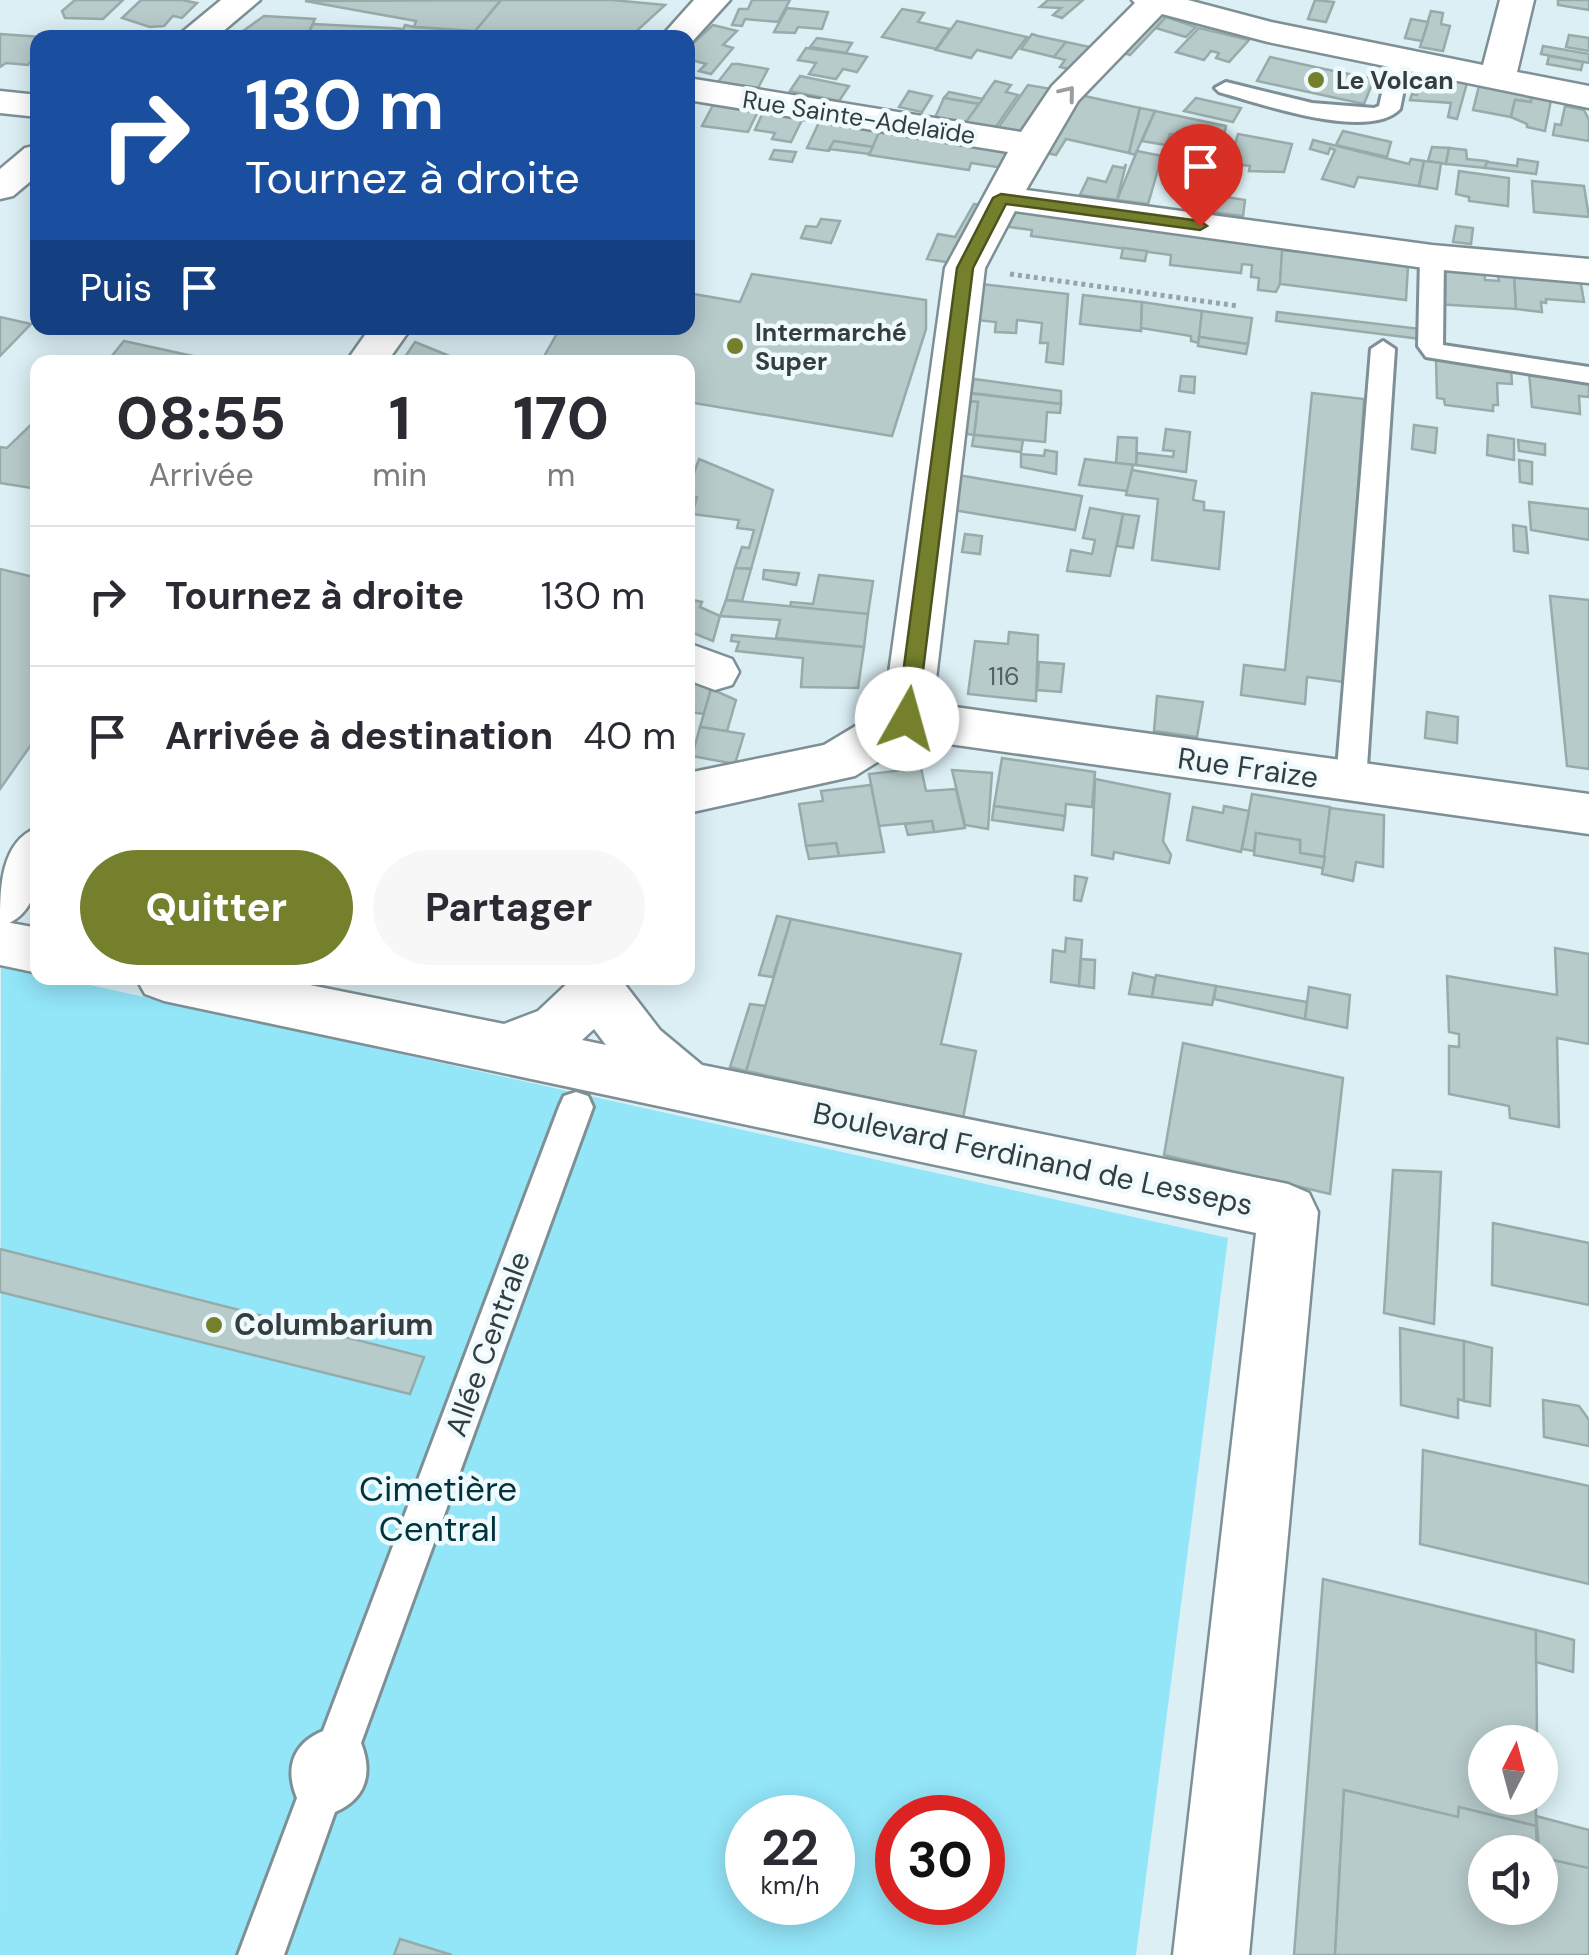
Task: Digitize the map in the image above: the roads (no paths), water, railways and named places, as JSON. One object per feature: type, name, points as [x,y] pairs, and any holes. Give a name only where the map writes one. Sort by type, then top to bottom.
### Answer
[{"type":"street","points":[[203,30],[243,0]]},
{"type":"street","points":[[685,30],[713,0]]},
{"type":"street","points":[[1496,79],[1517,0]]},
{"type":"street","points":[[695,791],[836,762],[907,719],[965,268],[1031,145],[1065,94],[1154,1],[1400,59],[1589,97]]},
{"type":"street","name":"Rue Sainte-Adelaïde","points":[[695,91],[1031,145]]},
{"type":"street","points":[[0,102],[30,105]]},
{"type":"street","points":[[0,188],[30,163]]},
{"type":"street","points":[[1001,198],[1432,257],[1589,271]]},
{"type":"street","name":"Rue Fraize","points":[[907,719],[1589,814]]},
{"type":"street","points":[[0,904],[30,860]]},
{"type":"street","points":[[0,944],[30,950]]},
{"type":"street","name":"Boulevard Ferdinand de Lesseps","points":[[198,985],[1288,1212],[1211,1955]]},
{"type":"street","points":[[506,1048],[558,1028],[598,985]]},
{"type":"street","points":[[600,985],[640,1047],[688,1088]]},
{"type":"lane","points":[[1226,88],[1345,115],[1375,117],[1389,109],[1400,59]]},
{"type":"lane","points":[[1432,257],[1430,346],[1435,352],[1589,375]]},
{"type":"lane","points":[[1350,782],[1383,349]]},
{"type":"lane","name":"Allée Centrale","points":[[261,1955],[321,1792],[309,1780],[310,1765],[318,1754],[337,1750],[576,1107]]},
{"type":"place","name":"Le Volcan","points":[[1316,80]]},
{"type":"place","name":"Intermarché Super","points":[[735,346]]},
{"type":"place","name":"Columbarium","points":[[214,1325]]},
{"type":"park label","name":"Cimetière Central","points":[[438,1509]]}]
